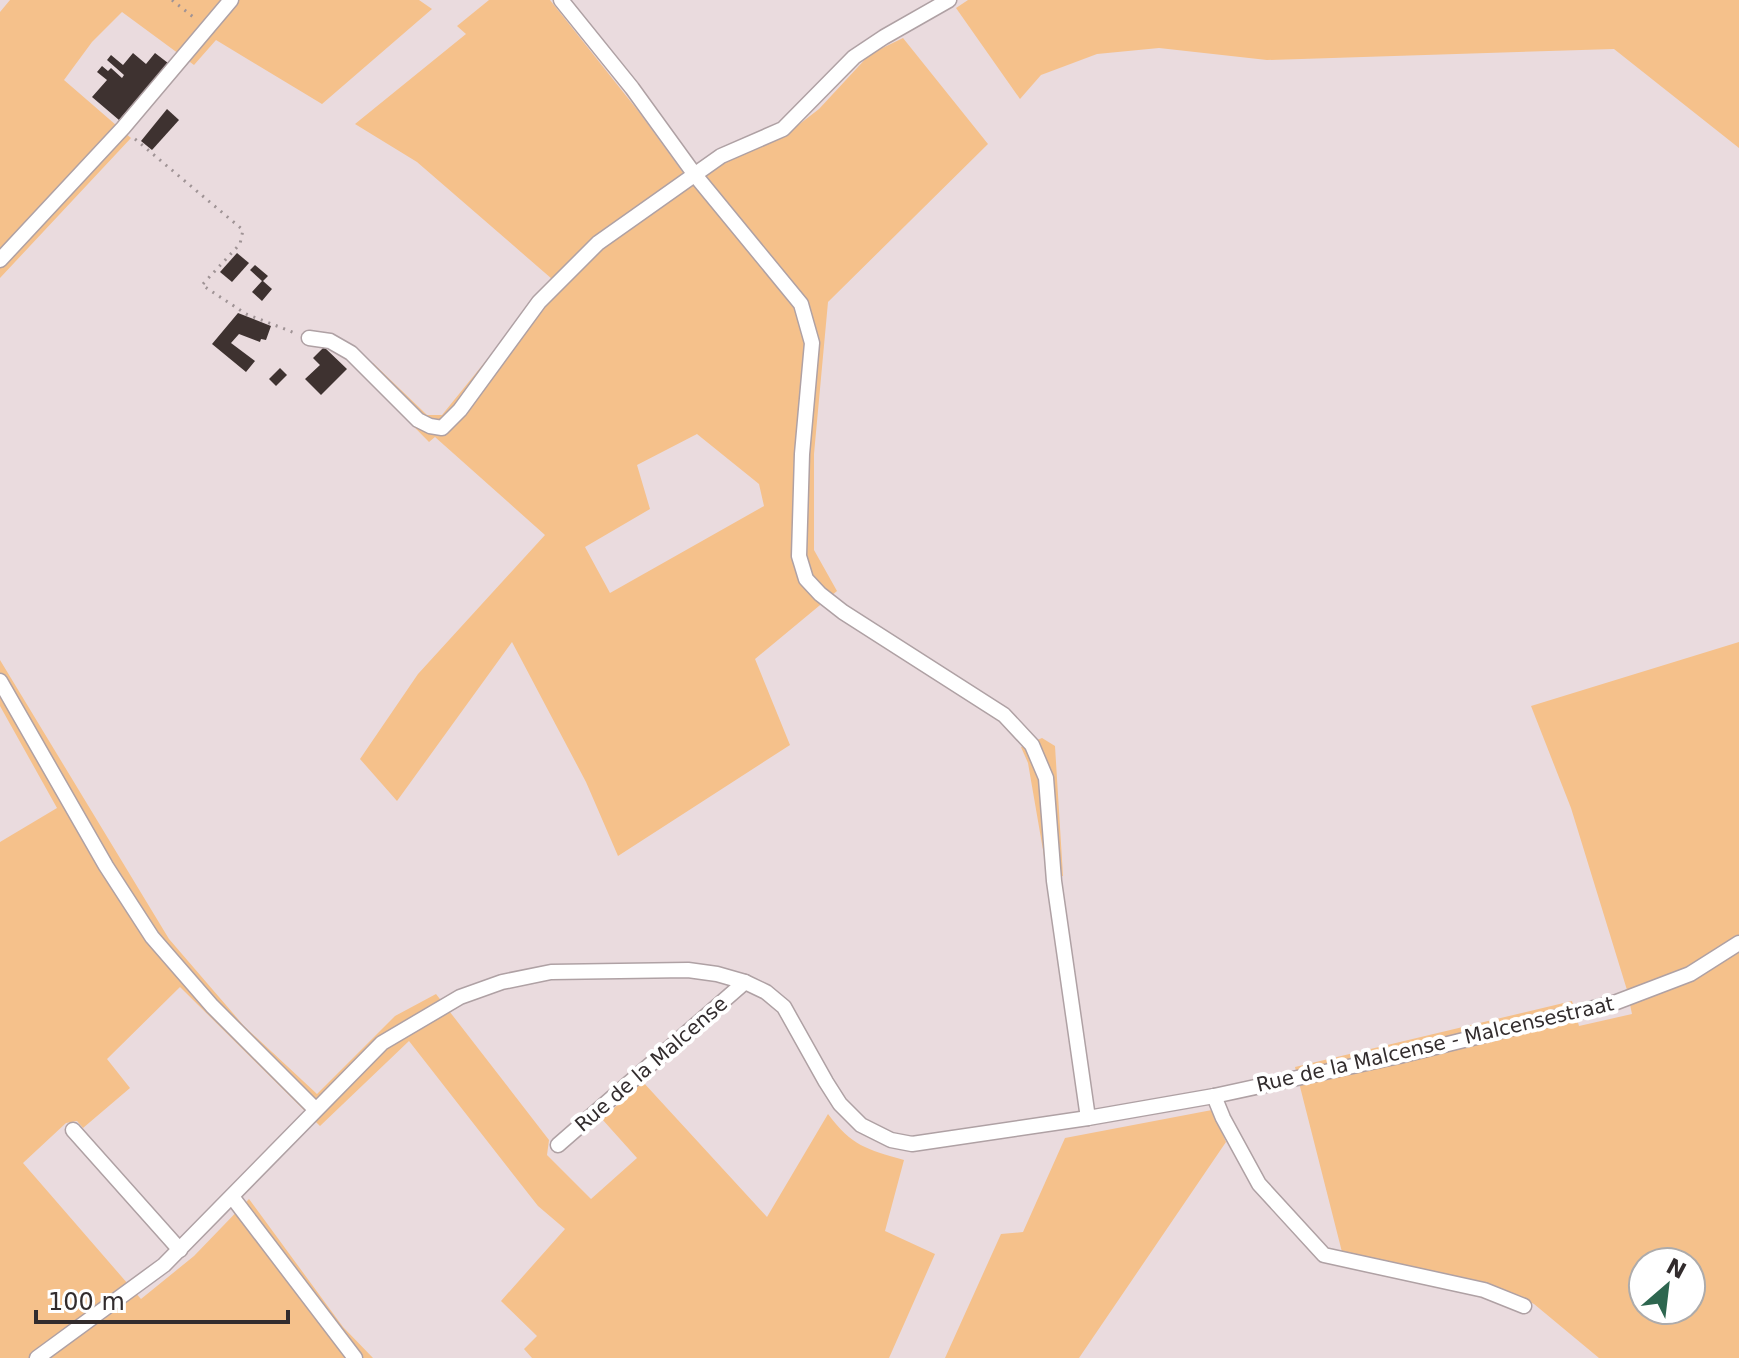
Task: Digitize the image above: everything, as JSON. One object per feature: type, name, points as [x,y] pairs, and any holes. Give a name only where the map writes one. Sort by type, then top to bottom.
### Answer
[{"type":"street","points":[[0,260],[123,128],[231,0]]},
{"type":"street","points":[[561,0],[632,88],[695,175],[801,304],[812,343],[800,508],[799,556],[806,579],[843,612],[1004,715],[1032,745],[1046,778],[1054,881],[1088,1118]]},
{"type":"street","points":[[309,338],[330,341],[351,353],[418,420],[442,428],[460,410],[539,302],[598,243],[721,156],[783,129],[854,57],[949,0]]},
{"type":"street","points":[[0,681],[106,866],[152,937],[212,1006],[315,1109]]},
{"type":"street","name":"Rue de la Malcense - Malcensestraat","points":[[37,1358],[164,1265],[382,1043],[460,997],[502,982],[551,972],[688,970],[745,982],[766,992],[784,1007],[840,1104],[861,1125],[891,1140],[912,1144],[1214,1096],[1399,1056],[1614,1003],[1690,974],[1739,943]]},
{"type":"street","name":"Rue de la Malcense","points":[[558,1145],[745,982]]},
{"type":"street","points":[[1214,1096],[1259,1184],[1324,1255],[1484,1290],[1524,1306]]},
{"type":"street","points":[[73,1130],[180,1250]]},
{"type":"street","points":[[233,1198],[355,1358]]},
{"type":"path","points":[[172,0],[208,29]]},
{"type":"path","points":[[123,128],[243,230],[240,244],[202,285],[246,314],[309,338]]},
{"type":"shaded area","points":[[10,0],[419,0],[432,9],[322,104],[216,40],[194,65],[122,12],[92,42],[64,80],[131,138],[0,278],[0,12]]},
{"type":"shaded area","points":[[489,0],[550,0],[639,112],[692,185],[726,161],[788,133],[819,109],[870,54],[903,38],[988,144],[828,302],[814,454],[814,550],[837,591],[755,659],[790,745],[618,856],[586,782],[512,642],[397,801],[360,759],[418,674],[545,535],[435,437],[429,442],[362,374],[373,363],[427,415],[442,415],[552,279],[417,162],[355,124],[466,34],[457,26]],"holes":[[[697,434],[759,484],[764,506],[610,593],[585,547],[650,509],[637,465]]]},
{"type":"shaded area","points":[[968,0],[1739,0],[1739,148],[1614,49],[1267,60],[1159,48],[1097,54],[1041,75],[1020,99],[956,8]]},
{"type":"shaded area","points":[[1739,642],[1739,1358],[1599,1358],[1534,1304],[1498,1287],[1342,1252],[1295,1067],[1572,1001],[1579,1026],[1632,1014],[1571,808],[1531,706]]},
{"type":"shaded area","points":[[0,660],[169,939],[244,1026],[317,1094],[395,1016],[436,994],[549,1140],[547,1155],[591,1199],[637,1158],[602,1119],[643,1082],[767,1217],[828,1114],[861,1145],[904,1160],[885,1231],[935,1254],[889,1358],[532,1358],[524,1349],[537,1336],[501,1301],[565,1229],[538,1206],[409,1041],[320,1126],[180,987],[107,1059],[130,1088],[83,1128],[77,1121],[66,1123],[23,1163],[141,1299],[194,1256],[249,1199],[343,1327],[373,1358],[0,1358],[0,842],[57,808],[0,706]]},
{"type":"shaded area","points":[[1042,738],[1055,746],[1063,876],[1048,879],[1028,763],[1021,747]]},
{"type":"shaded area","points":[[1212,1110],[1226,1142],[1079,1358],[945,1358],[1001,1234],[1023,1232],[1065,1138]]},
{"type":"building","points":[[133,53],[146,64],[155,53],[168,63],[119,120],[92,97],[107,80],[97,72],[102,66],[108,71],[111,68],[122,78],[124,75],[107,60],[111,55],[123,65]]},
{"type":"building","points":[[167,109],[179,120],[152,150],[141,141]]},
{"type":"building","points":[[237,253],[249,263],[232,282],[220,272]]},
{"type":"building","points":[[255,265],[268,276],[263,281],[272,289],[262,301],[252,292],[262,281],[250,270]]},
{"type":"building","points":[[238,313],[271,326],[266,340],[261,339],[260,342],[239,334],[231,343],[255,361],[246,372],[212,344]]},
{"type":"building","points":[[324,347],[347,369],[321,395],[305,379],[320,365],[313,358]]},
{"type":"building","points":[[280,368],[287,375],[276,386],[269,379]]}]
